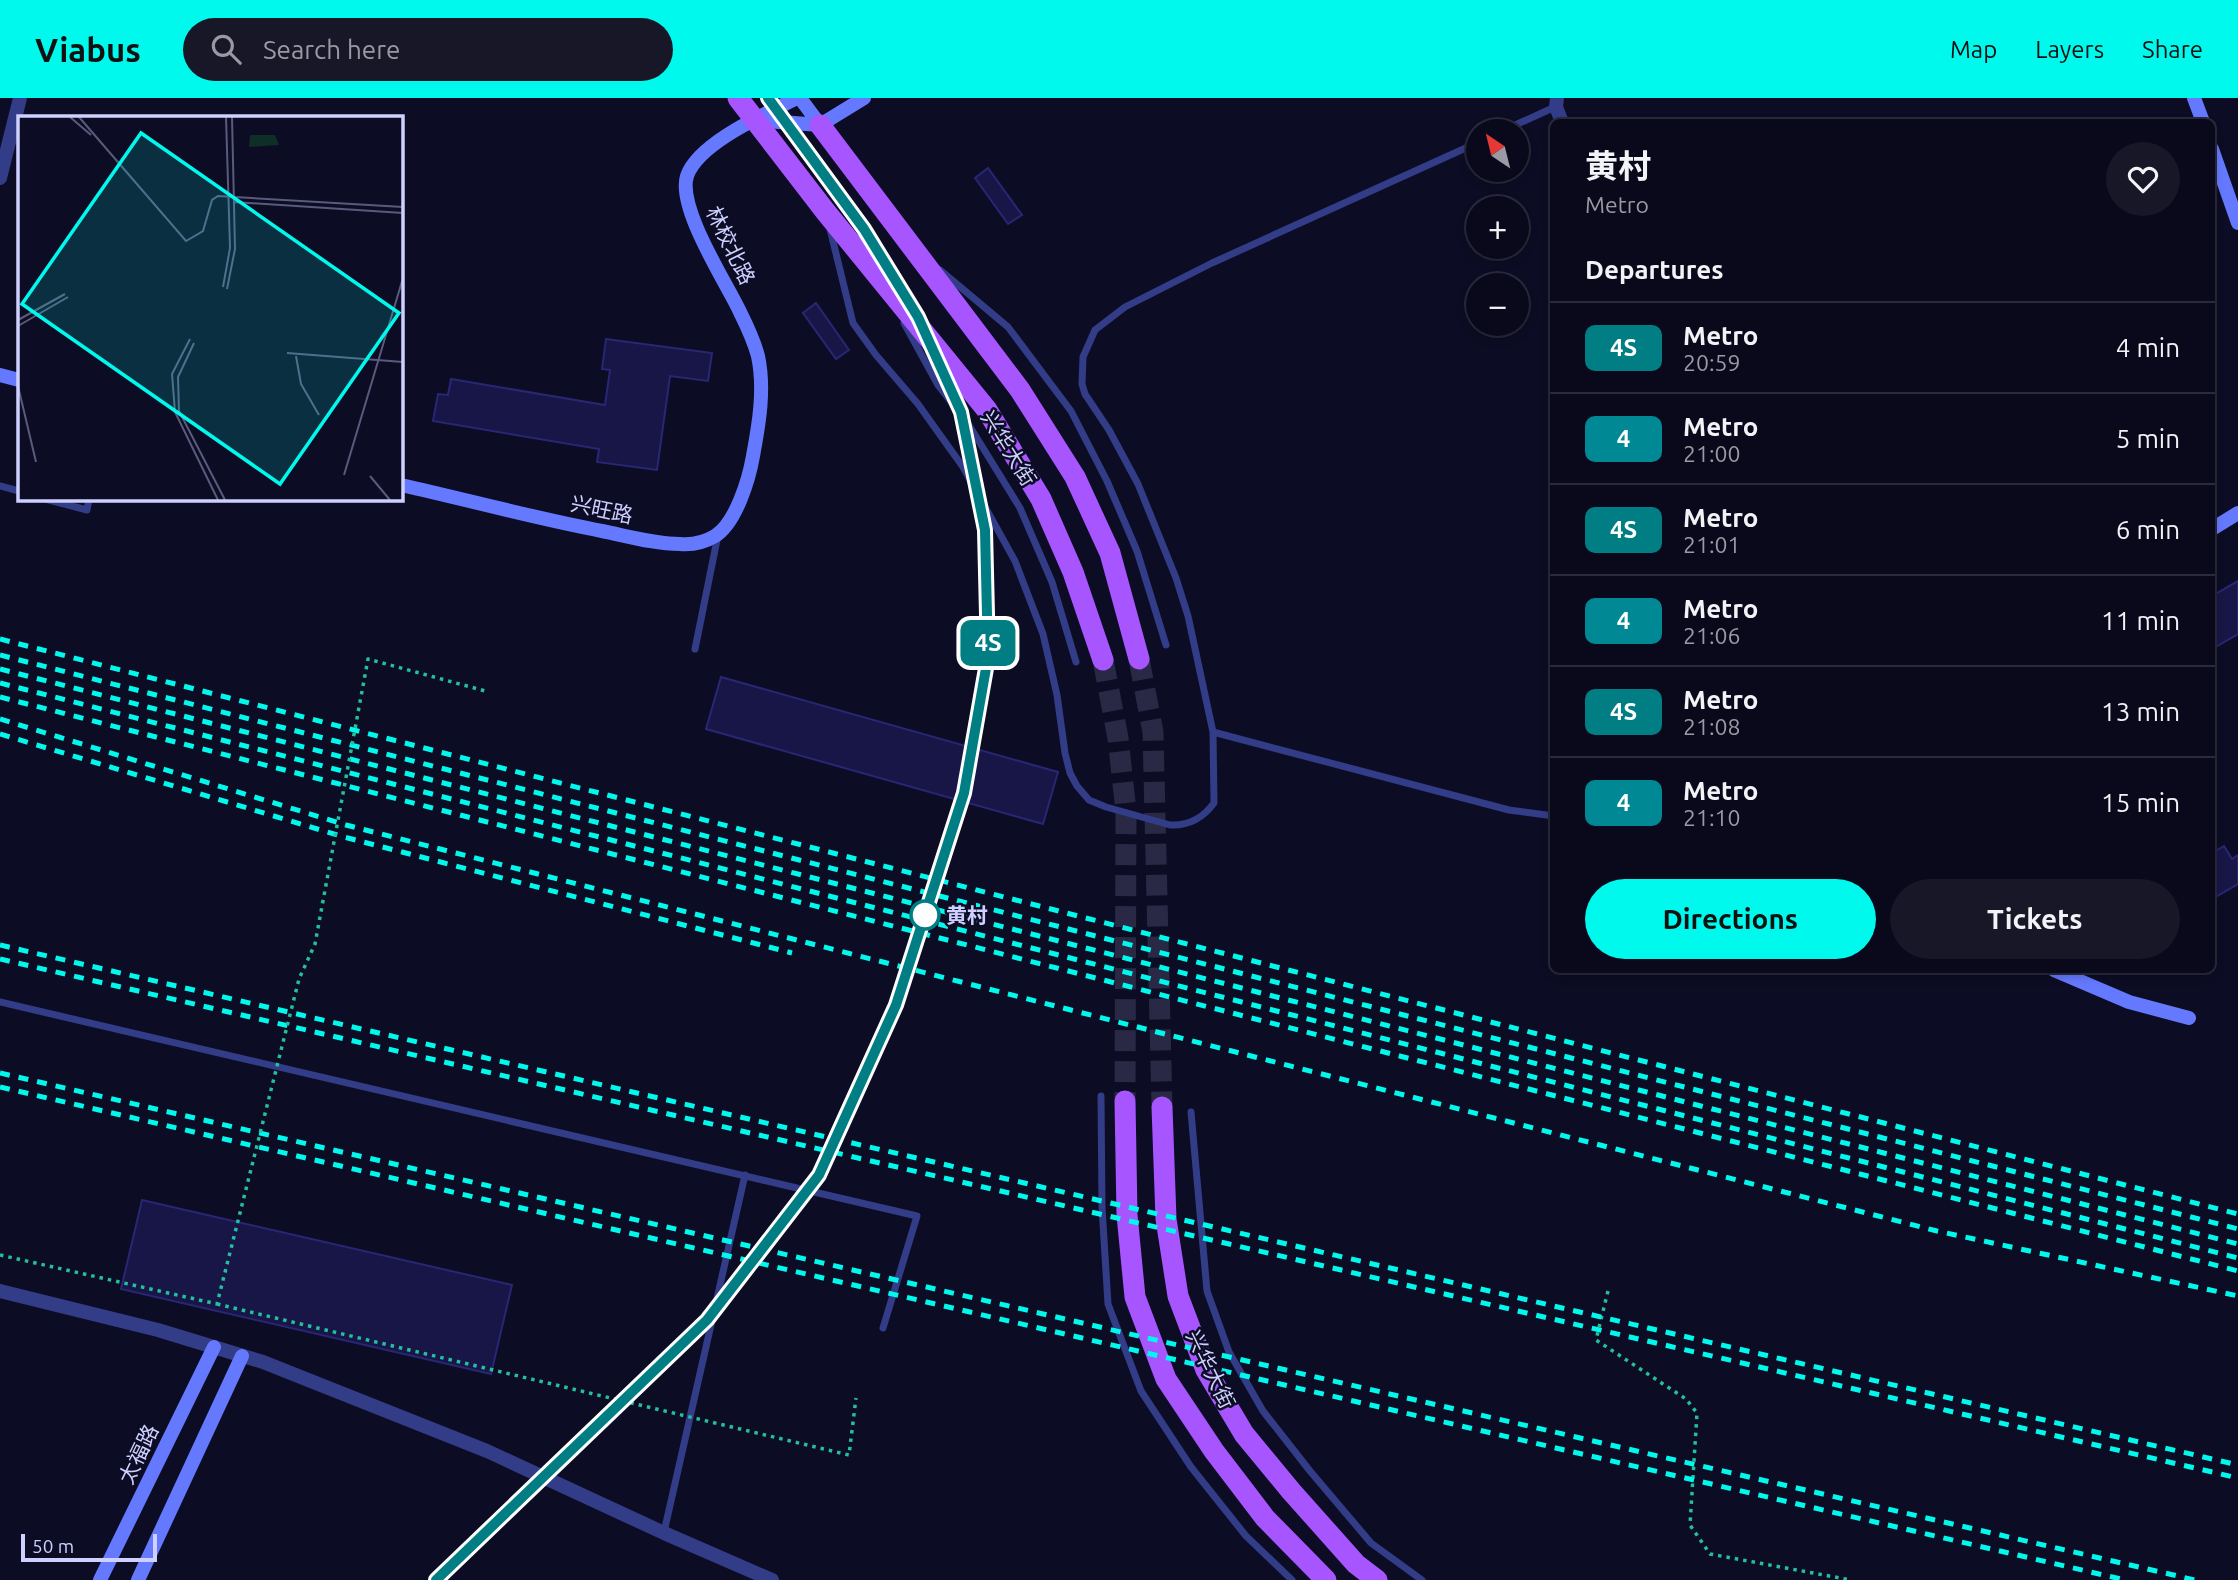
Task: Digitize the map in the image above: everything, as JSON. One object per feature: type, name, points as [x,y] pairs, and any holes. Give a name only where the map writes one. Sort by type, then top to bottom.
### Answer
[{"type":"main road","name":"兴华大街","points":[[738,98],[825,211],[987,410],[1041,499],[1073,572],[1103,660]]},
{"type":"main road","name":"林校北路","points":[[718,534],[735,513],[752,464],[760,415],[758,357],[747,327],[686,201],[687,177],[702,154],[724,137],[798,98]]},
{"type":"main road","points":[[798,98],[820,125]]},
{"type":"main road","points":[[753,120],[820,125],[864,98]]},
{"type":"main road","points":[[2194,98],[2202,119]]},
{"type":"main road","name":"兴华大街","points":[[820,125],[1020,390],[1075,477],[1110,553],[1139,659]]},
{"type":"main road","points":[[2215,158],[2238,223]]},
{"type":"main road","points":[[0,375],[18,380]]},
{"type":"main road","name":"兴旺路","points":[[402,485],[580,527],[653,541],[681,545],[702,542],[718,534]]},
{"type":"main road","points":[[2215,527],[2238,513]]},
{"type":"main road","points":[[2061,973],[2129,1002],[2189,1018]]},
{"type":"main road","name":"兴华大街","points":[[1125,1101],[1127,1214],[1135,1297],[1166,1379],[1214,1451],[1265,1518],[1326,1580]]},
{"type":"main road","name":"兴华大街","points":[[1162,1107],[1166,1219],[1178,1296],[1206,1370],[1244,1434],[1356,1564],[1377,1580]]},
{"type":"main road","name":"太福路","points":[[100,1580],[214,1347]]},
{"type":"main road","points":[[138,1580],[242,1356]]},
{"type":"street","points":[[0,178],[20,98]]},
{"type":"street","points":[[1556,102],[1561,119]]},
{"type":"street","points":[[0,1291],[158,1330],[263,1362],[487,1451],[772,1580]]},
{"type":"lane","points":[[1524,119],[1556,102]]},
{"type":"lane","points":[[825,211],[853,323],[918,404],[963,467],[1015,561],[1043,634],[1058,695],[1065,753],[1070,773],[1077,786],[1089,800],[1106,807],[1170,825],[1181,825],[1198,820],[1214,803],[1213,732],[1188,616],[1176,578],[1138,484],[1110,430],[1085,394],[1082,384],[1083,358],[1089,342],[1095,330],[1125,307],[1212,263],[1466,148]]},
{"type":"lane","points":[[910,244],[1009,327],[1071,411],[1107,481],[1137,551],[1166,645]]},
{"type":"lane","points":[[877,273],[938,385],[967,422],[1020,508],[1052,582],[1076,662]]},
{"type":"lane","points":[[0,486],[18,491]]},
{"type":"lane","points":[[50,500],[87,510],[89,500]]},
{"type":"lane","points":[[695,649],[718,534]]},
{"type":"lane","points":[[1213,732],[1509,810],[1550,815]]},
{"type":"lane","points":[[0,1002],[917,1216],[883,1328]]},
{"type":"lane","points":[[1101,1096],[1102,1207],[1108,1304],[1141,1391],[1199,1477],[1246,1536],[1292,1580]]},
{"type":"lane","points":[[1191,1112],[1207,1291],[1229,1353],[1263,1411],[1371,1543],[1422,1580]]},
{"type":"lane","points":[[664,1533],[745,1175]]},
{"type":"path","points":[[217,1304],[299,979],[315,944],[368,659],[489,692]]},
{"type":"path","points":[[0,1255],[849,1455],[856,1398]]},
{"type":"path","points":[[1608,1291],[1596,1340],[1686,1399],[1697,1413],[1690,1525],[1710,1554],[1851,1580]]},
{"type":"building","points":[[988,168],[1022,215],[1008,224],[975,178]]},
{"type":"building","points":[[816,303],[849,350],[836,359],[803,313]]},
{"type":"building","points":[[606,339],[712,353],[708,381],[670,376],[657,470],[597,462],[599,449],[433,421],[438,394],[448,395],[451,379],[605,405],[610,370],[602,369]]},
{"type":"building","points":[[2238,581],[2238,634],[2215,647],[2215,594]]},
{"type":"building","points":[[721,677],[1058,772],[1043,824],[706,729]]},
{"type":"building","points":[[2224,846],[2232,859],[2238,855],[2238,884],[2215,897],[2215,851]]},
{"type":"building","points":[[142,1200],[512,1285],[491,1374],[121,1289]]},
{"type":"tunnel","points":[[1139,659],[1153,732],[1162,1107]]},
{"type":"tunnel","points":[[1103,660],[1118,738],[1126,811],[1125,1101]]},
{"type":"railway","points":[[0,639],[2238,1214]]},
{"type":"railway","points":[[0,655],[2238,1229]]},
{"type":"railway","points":[[0,669],[2238,1244]]},
{"type":"railway","points":[[0,683],[2238,1258]]},
{"type":"railway","points":[[0,697],[2238,1271]]},
{"type":"railway","points":[[0,719],[346,825],[1937,1231],[2238,1296]]},
{"type":"railway","points":[[0,734],[344,837],[792,953]]},
{"type":"railway","points":[[0,945],[2238,1465]]},
{"type":"railway","points":[[0,959],[2238,1478]]},
{"type":"railway","points":[[0,1073],[2195,1580]]},
{"type":"railway","points":[[0,1087],[2125,1580]]},
{"type":"metro line","name":"4S","points":[[436,1580],[707,1320],[819,1175],[896,1005],[964,793],[988,657],[985,530],[961,412],[918,317],[864,229],[768,98]]},
{"type":"place","name":"黄村","points":[[925,915]]}]
